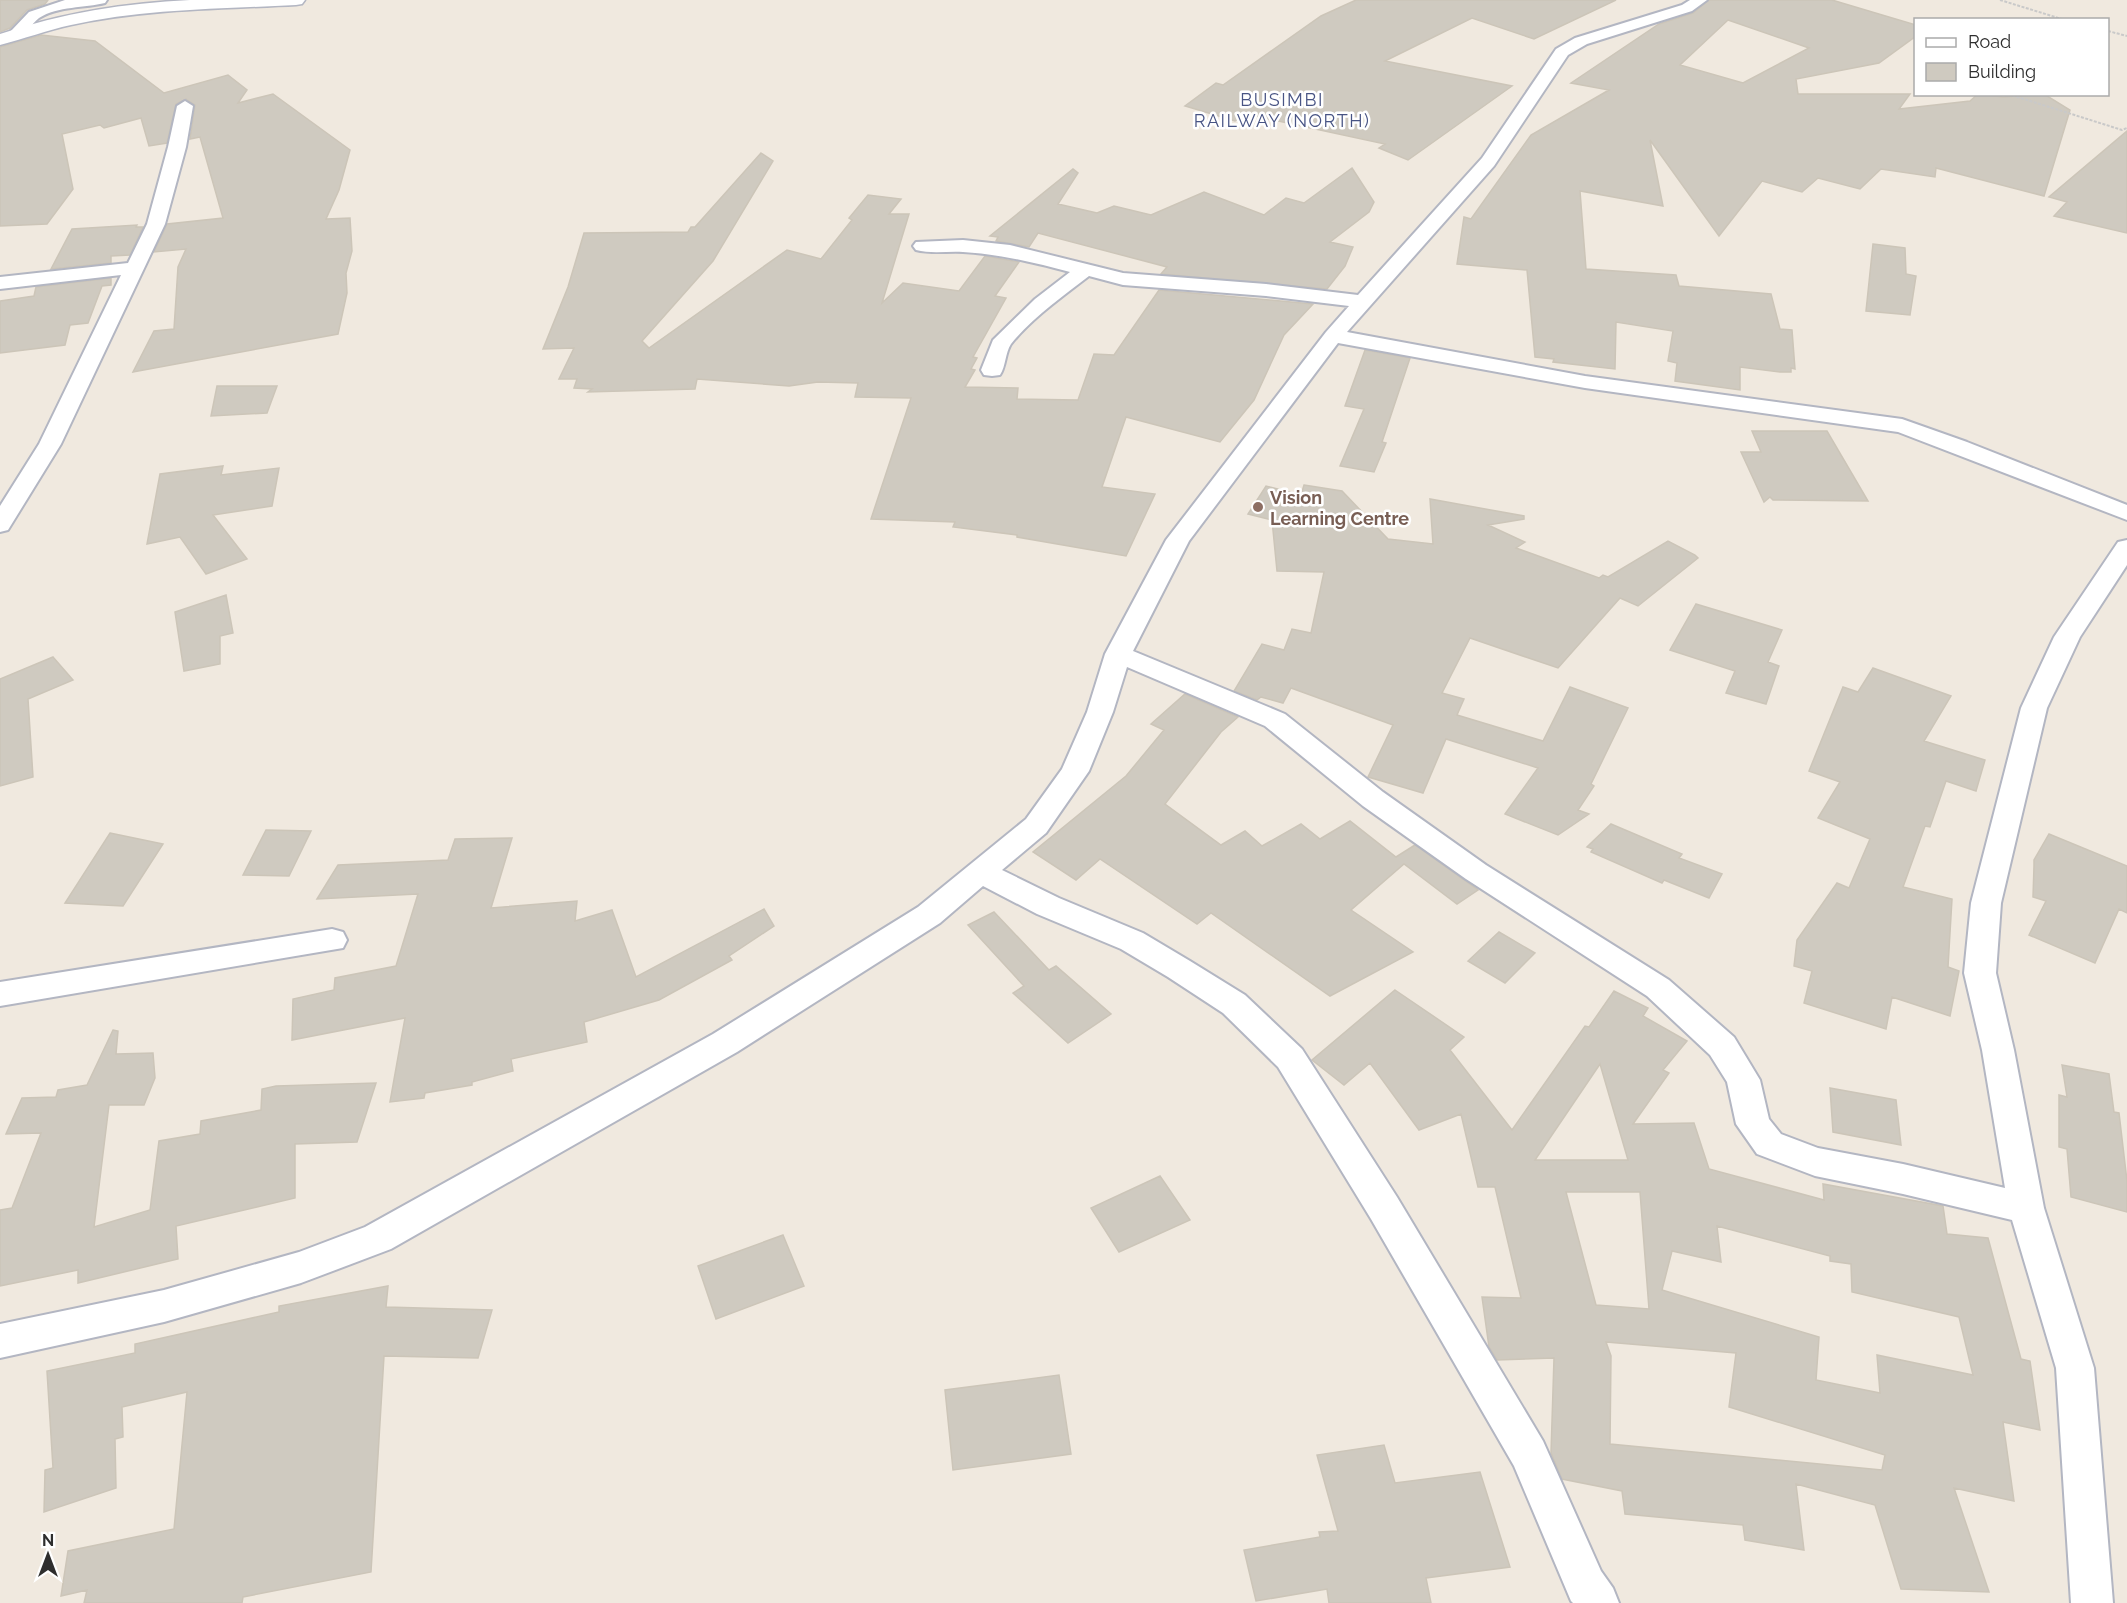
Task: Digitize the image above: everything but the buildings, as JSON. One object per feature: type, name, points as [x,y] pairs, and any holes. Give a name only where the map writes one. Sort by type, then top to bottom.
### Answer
[{"type":"main road","points":[[0,40],[18,32],[59,22],[119,11],[296,0]]},
{"type":"street","points":[[18,32],[34,15],[65,5],[100,0]]},
{"type":"street","points":[[0,1341],[164,1306],[301,1267],[378,1238],[725,1043],[929,915],[1036,826],[1075,771],[1100,712],[1118,654],[1178,540],[1334,336],[1488,162],[1562,52],[1581,41],[1687,8],[1700,0]]},
{"type":"street","points":[[0,525],[50,444],[156,224],[177,147],[185,105]]},
{"type":"street","points":[[923,246],[963,246],[1010,251],[1123,279],[1266,290],[1364,302]]},
{"type":"street","points":[[0,283],[135,268]]},
{"type":"street","points":[[992,370],[1000,344],[1042,303],[1085,270]]},
{"type":"street","points":[[1334,336],[1585,382],[1902,426],[1944,440],[2076,495],[2127,513]]},
{"type":"street","points":[[2092,1603],[2075,1368],[2026,1208],[1998,1050],[1980,972],[1986,903],[2034,708],[2067,637],[2127,547]]},
{"type":"street","points":[[1118,654],[1150,665],[1275,720],[1373,799],[1476,872],[1658,988],[1722,1046],[1743,1080],[1753,1124],[1769,1144],[1815,1162],[1903,1179],[2026,1208]]},
{"type":"street","points":[[981,872],[1048,906],[1132,941],[1179,969],[1234,1004],[1290,1058],[1379,1199],[1529,1454],[1586,1586],[1598,1603]]},
{"type":"street","points":[[0,994],[332,940]]},
{"type":"path","points":[[2000,0],[2059,18]]},
{"type":"path","points":[[2109,31],[2127,36]]},
{"type":"path","points":[[2014,96],[2122,130],[2127,128]]},
{"type":"place","name":"Vision Learning Centre","points":[[1258,507]]},
{"type":"district","name":"BUSIMBI RAILWAY (NORTH)","points":[[1282,109]]}]
